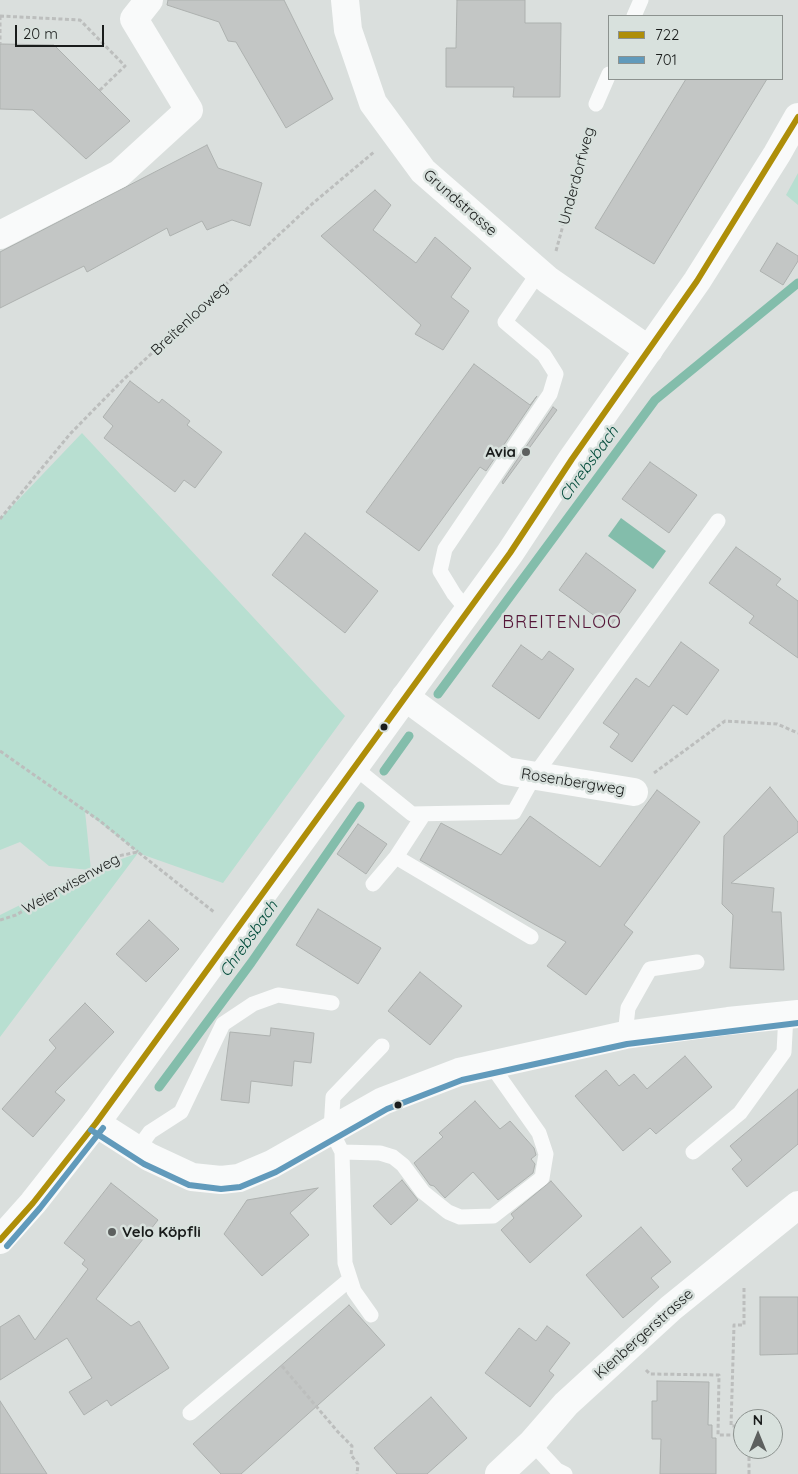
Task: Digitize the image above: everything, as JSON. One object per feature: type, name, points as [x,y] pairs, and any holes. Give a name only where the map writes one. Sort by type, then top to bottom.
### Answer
[{"type":"street","points":[[0,235],[119,174],[189,110],[134,19],[149,0]]},
{"type":"street","name":"Grundstrasse","points":[[345,0],[348,30],[373,104],[423,171],[544,276],[649,350]]},
{"type":"street","points":[[0,1240],[33,1203],[96,1123],[468,611],[698,281],[778,154],[798,117]]},
{"type":"street","name":"Rosenbergweg","points":[[405,697],[506,771],[634,792]]},
{"type":"street","points":[[96,1123],[168,1168],[192,1177],[221,1180],[239,1178],[337,1141],[383,1101],[459,1072],[626,1035],[792,1015]]},
{"type":"street","name":"Kienbergerstrasse","points":[[499,1474],[532,1443],[566,1404],[671,1308],[798,1206]]},
{"type":"lane","points":[[634,15],[641,0]]},
{"type":"lane","points":[[596,104],[608,76]]},
{"type":"lane","points":[[468,611],[454,594],[440,571],[445,548],[550,394],[556,374],[544,355],[505,322],[544,276]]},
{"type":"lane","points":[[354,767],[412,814],[514,812],[534,776],[718,521]]},
{"type":"lane","points":[[373,884],[396,857],[424,814]]},
{"type":"lane","points":[[396,857],[531,937]]},
{"type":"lane","points":[[626,1035],[628,1008],[650,968],[697,962]]},
{"type":"lane","points":[[137,1150],[150,1132],[181,1112],[223,1024],[253,1004],[278,995],[332,1003]]},
{"type":"lane","points":[[694,1152],[740,1113],[784,1052],[792,1015]]},
{"type":"lane","points":[[371,1315],[349,1280],[343,1244],[344,1181],[337,1141],[333,1097],[382,1046]]},
{"type":"lane","points":[[337,1141],[393,1157],[403,1165],[423,1192],[448,1212],[460,1217],[493,1216],[542,1178],[546,1154],[539,1133],[491,1065]]},
{"type":"lane","points":[[190,1413],[349,1280]]},
{"type":"lane","points":[[532,1443],[557,1470],[565,1474]]},
{"type":"path","points":[[0,44],[0,16],[80,20],[125,66],[99,91]]},
{"type":"path","name":"Underdorfweg","points":[[544,276],[596,104]]},
{"type":"path","name":"Breitenlooweg","points":[[0,519],[70,434],[122,381],[312,204],[395,134]]},
{"type":"path","points":[[0,515],[5,514]]},
{"type":"path","name":"Rosenbergweg","points":[[634,792],[660,767],[726,721],[777,724],[798,733]]},
{"type":"path","points":[[0,751],[100,822],[138,852]]},
{"type":"path","name":"Weierwisenweg","points":[[0,920],[16,915],[118,856],[138,852],[237,929]]},
{"type":"path","points":[[733,1426],[734,1325],[744,1325],[743,1284]]},
{"type":"path","points":[[267,1349],[352,1446],[351,1455],[358,1464],[357,1474]]},
{"type":"path","points":[[648,1372],[650,1374],[719,1375],[718,1435],[733,1435]]},
{"type":"path","points":[[749,1459],[749,1474]]},
{"type":"shaded area","points":[[798,173],[798,205],[786,195]]},
{"type":"shaded area","points":[[82,433],[345,716],[223,883],[138,853],[0,1037],[0,915],[90,870],[49,866],[20,842],[0,850],[0,519]],"holes":[[[85,811],[138,852],[91,870]]]},
{"type":"shaded area","points":[[621,518],[666,551],[653,569],[608,536]]},
{"type":"building","points":[[168,0],[284,0],[333,99],[286,128],[236,42],[228,41],[219,22],[167,5]]},
{"type":"building","points":[[457,0],[525,0],[525,23],[561,23],[560,97],[513,97],[514,87],[446,87],[446,48],[456,48]]},
{"type":"building","points":[[0,44],[54,45],[130,121],[86,159],[33,110],[0,109]]},
{"type":"building","points":[[685,80],[766,80],[654,264],[595,228]]},
{"type":"building","points":[[207,145],[218,168],[262,183],[250,226],[232,220],[207,230],[202,221],[170,236],[167,228],[87,272],[84,266],[0,308],[0,252]]},
{"type":"building","points":[[375,190],[391,205],[373,230],[416,263],[435,237],[471,268],[451,297],[469,311],[443,350],[415,334],[421,325],[321,236]]},
{"type":"building","points":[[777,243],[798,256],[798,261],[783,285],[760,271]]},
{"type":"building","points":[[474,364],[530,405],[537,396],[486,471],[480,467],[419,551],[366,512]]},
{"type":"building","points":[[130,381],[159,403],[162,399],[190,421],[187,425],[222,452],[195,488],[184,480],[175,492],[104,438],[113,426],[103,417]]},
{"type":"building","points":[[553,407],[557,410],[503,484],[502,482]]},
{"type":"building","points":[[650,462],[697,495],[669,533],[622,499]]},
{"type":"building","points":[[305,533],[378,591],[345,633],[272,575]]},
{"type":"building","points":[[736,547],[781,579],[776,585],[798,601],[798,658],[749,623],[754,616],[709,583]]},
{"type":"building","points":[[586,553],[636,590],[610,627],[559,590]]},
{"type":"building","points":[[681,642],[719,670],[687,715],[673,705],[632,762],[610,747],[619,734],[603,723],[636,678],[649,687]]},
{"type":"building","points":[[521,645],[542,660],[549,651],[574,669],[539,719],[492,686]]},
{"type":"building","points":[[770,787],[798,822],[798,832],[731,883],[774,888],[772,912],[781,912],[784,970],[730,968],[733,915],[722,904],[724,836]]},
{"type":"building","points":[[657,790],[700,822],[624,925],[633,932],[586,995],[547,966],[566,942],[420,860],[441,823],[501,855],[530,816],[600,867]]},
{"type":"building","points":[[358,824],[387,844],[366,874],[337,854]]},
{"type":"building","points":[[318,909],[381,948],[358,984],[296,945]]},
{"type":"building","points":[[149,920],[179,949],[146,982],[116,954]]},
{"type":"building","points":[[420,972],[462,1006],[430,1045],[388,1011]]},
{"type":"building","points":[[85,1003],[114,1032],[55,1092],[65,1100],[33,1137],[2,1109],[56,1048],[49,1040]]},
{"type":"building","points":[[271,1028],[314,1033],[311,1063],[294,1061],[292,1086],[251,1081],[249,1103],[221,1100],[230,1032],[270,1036]]},
{"type":"building","points":[[685,1056],[712,1087],[656,1134],[650,1128],[623,1151],[575,1096],[606,1070],[619,1086],[634,1074],[647,1089]]},
{"type":"building","points":[[798,1089],[798,1144],[747,1187],[732,1169],[742,1160],[730,1146]]},
{"type":"building","points":[[475,1101],[500,1129],[510,1121],[534,1148],[536,1155],[531,1159],[535,1164],[533,1173],[498,1200],[473,1172],[445,1198],[434,1186],[430,1185],[414,1163],[443,1137],[439,1133]]},
{"type":"building","points":[[402,1180],[418,1200],[391,1225],[373,1206]]},
{"type":"building","points":[[551,1181],[582,1216],[530,1263],[501,1230],[514,1218],[511,1214]]},
{"type":"building","points":[[111,1183],[158,1220],[96,1299],[131,1326],[139,1321],[169,1368],[111,1406],[107,1400],[84,1415],[69,1392],[92,1378],[67,1338],[0,1380],[0,1327],[19,1315],[35,1340],[88,1269],[82,1264],[85,1260],[64,1243]]},
{"type":"building","points":[[318,1188],[290,1213],[309,1235],[262,1276],[224,1234],[247,1200]]},
{"type":"building","points":[[641,1227],[671,1262],[651,1278],[659,1287],[623,1318],[586,1275]]},
{"type":"building","points":[[760,1297],[798,1297],[798,1354],[760,1355]]},
{"type":"building","points":[[349,1305],[385,1345],[241,1474],[221,1474],[193,1444]]},
{"type":"building","points":[[547,1326],[570,1343],[549,1371],[554,1375],[530,1407],[485,1373],[519,1328],[536,1341]]},
{"type":"building","points":[[657,1381],[709,1382],[708,1425],[712,1425],[712,1438],[716,1438],[716,1474],[660,1474],[661,1439],[652,1439],[652,1401],[657,1401]]},
{"type":"building","points":[[431,1397],[467,1438],[427,1474],[397,1474],[374,1448]]},
{"type":"building","points":[[0,1401],[47,1474],[0,1474]]},
{"type":"waterway","name":"Chrebsbach","points":[[438,694],[655,400],[798,283]]},
{"type":"waterway","name":"Chrebsbach","points":[[384,771],[409,736]]},
{"type":"waterway","name":"Chrebsbach","points":[[159,1087],[251,963],[360,806]]},
{"type":"transit line","name":"722","points":[[0,1240],[33,1203],[96,1123],[510,553],[572,459],[697,281],[798,117]]},
{"type":"transit line","name":"701","points":[[91,1130],[144,1164],[189,1185],[221,1189],[240,1187],[276,1172],[387,1109],[462,1080],[627,1044],[798,1023]]},
{"type":"transit line","name":"701","points":[[7,1246],[40,1208],[103,1128]]},
{"type":"place","name":"Avia","points":[[526,452]]},
{"type":"place","name":"Velo Köpfli","points":[[112,1232]]},
{"type":"district","name":"BREITENLOO","points":[[562,623]]}]
